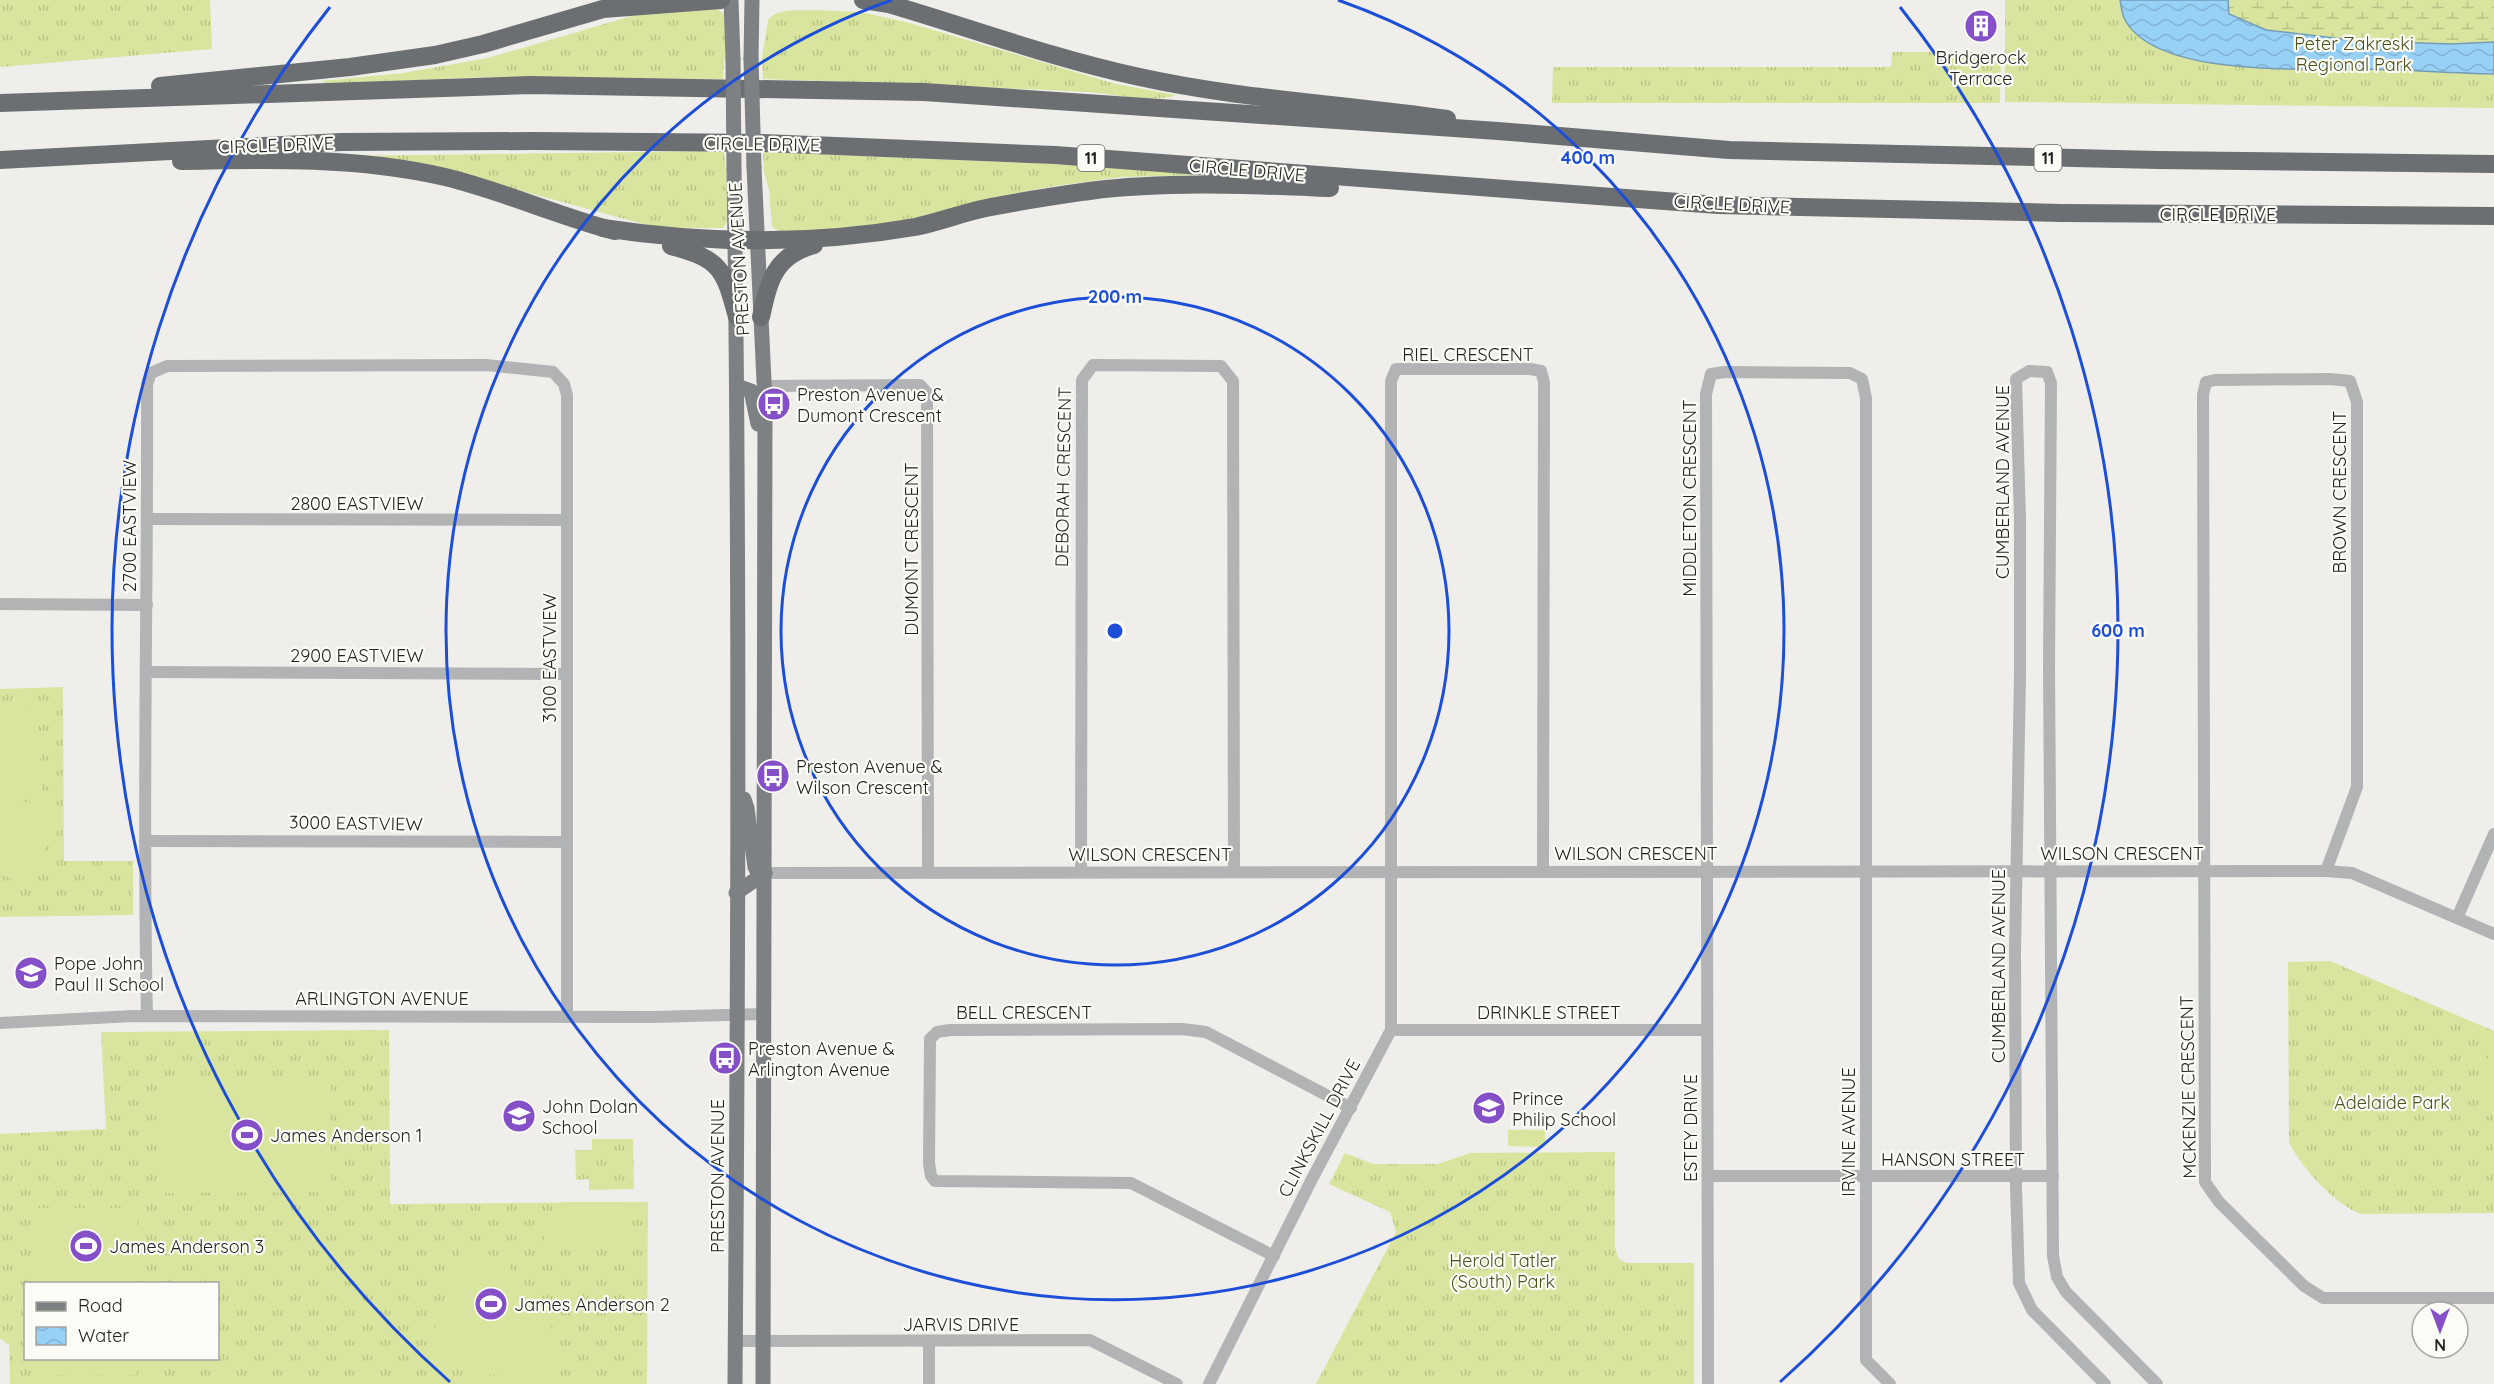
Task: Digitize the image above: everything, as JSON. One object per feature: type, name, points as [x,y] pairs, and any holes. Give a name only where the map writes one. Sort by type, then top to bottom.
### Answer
[{"type":"highway","points":[[85,99],[119,90],[435,56],[483,45],[603,9],[683,1],[721,0]]},
{"type":"highway","points":[[863,0],[924,14],[1096,68],[1137,77],[1228,92],[1603,141]]},
{"type":"highway","name":"11","points":[[0,103],[531,85],[924,93],[1114,104],[1728,150],[2158,160],[2494,164]]},
{"type":"highway","name":"CIRCLE DRIVE","points":[[0,160],[341,142],[763,143],[1055,155],[1729,206],[2061,213],[2494,216]]},
{"type":"highway","points":[[42,159],[86,164],[325,160],[445,177],[603,228],[696,253],[721,271],[727,280],[737,317]]},
{"type":"highway","points":[[603,228],[667,238],[798,240],[848,236],[917,226],[985,208],[1088,191],[1138,186],[1251,185],[1610,196]]},
{"type":"highway","points":[[761,317],[769,284],[780,264],[802,248],[848,236]]},
{"type":"main road","name":"PRESTON AVENUE","points":[[731,0],[737,317],[739,789],[736,893],[735,1384]]},
{"type":"main road","name":"PRESTON AVENUE","points":[[752,0],[751,59],[764,444],[763,1384]]},
{"type":"main road","name":"PRESTON AVENUE","points":[[737,386],[751,391],[764,444]]},
{"type":"main road","name":"PRESTON AVENUE","points":[[739,789],[747,808],[755,867],[758,871],[765,873]]},
{"type":"main road","points":[[736,893],[765,873]]},
{"type":"street","name":"2700 EASTVIEW","points":[[147,1016],[145,841],[147,384],[152,373],[167,366],[486,365]]},
{"type":"street","name":"3100 EASTVIEW","points":[[486,365],[553,372],[564,384],[567,395],[567,1017]]},
{"type":"street","name":"DEBORAH CRESCENT","points":[[1081,872],[1082,380],[1093,365],[1221,366],[1233,381],[1234,872]]},
{"type":"street","name":"RIEL CRESCENT","points":[[1391,872],[1391,381],[1396,369],[1530,369],[1541,371],[1544,382],[1544,871]]},
{"type":"street","name":"CUMBERLAND AVENUE","points":[[2105,1384],[2032,1310],[2019,1283],[2016,1177],[2016,872],[2020,544],[2016,379],[2029,371],[2047,372],[2051,383],[2049,667],[2053,1256],[2057,1277],[2066,1292],[2157,1384]]},
{"type":"street","name":"MIDDLETON CRESCENT","points":[[1708,871],[1706,394],[1711,374],[1725,372],[1850,373],[1862,379],[1866,398],[1866,871]]},
{"type":"street","name":"BROWN CRESCENT","points":[[2203,871],[2203,395],[2206,382],[2228,379],[2330,379],[2350,381],[2357,402],[2357,787],[2326,871]]},
{"type":"street","name":"DUMONT CRESCENT","points":[[763,386],[920,385],[927,393],[928,872]]},
{"type":"street","name":"2800 EASTVIEW","points":[[148,519],[567,520]]},
{"type":"street","points":[[0,604],[147,605]]},
{"type":"street","name":"2900 EASTVIEW","points":[[147,672],[567,674]]},
{"type":"street","points":[[2457,918],[2494,834]]},
{"type":"street","name":"3000 EASTVIEW","points":[[145,841],[566,842]]},
{"type":"street","name":"ESTEY DRIVE","points":[[1708,871],[1708,1384]]},
{"type":"street","name":"IRVINE AVENUE","points":[[1866,871],[1866,1360],[1890,1384]]},
{"type":"street","name":"MCKENZIE CRESCENT","points":[[2203,871],[2205,1182],[2219,1202],[2304,1286],[2323,1298],[2494,1298]]},
{"type":"street","name":"WILSON CRESCENT","points":[[765,873],[2326,871],[2352,873],[2494,934]]},
{"type":"street","name":"CLINKSKILL DRIVE","points":[[1209,1384],[1391,1030],[1391,872]]},
{"type":"street","name":"ARLINGTON AVENUE","points":[[0,1023],[147,1016],[567,1017],[764,1014]]},
{"type":"street","name":"BELL CRESCENT","points":[[1274,1256],[1131,1183],[935,1181],[931,1176],[928,1163],[930,1039],[943,1030],[1182,1029],[1206,1032],[1351,1108]]},
{"type":"street","name":"DRINKLE STREET","points":[[1391,1030],[1707,1030]]},
{"type":"street","name":"HANSON STREET","points":[[1708,1176],[2054,1176]]},
{"type":"street","name":"JARVIS DRIVE","points":[[735,1341],[1090,1341],[1177,1384]]},
{"type":"street","points":[[929,1342],[929,1384]]},
{"type":"green space","points":[[0,0],[210,0],[212,49],[0,67]]},
{"type":"green space","name":"Peter Zakreski Regional Park","points":[[2005,0],[2494,0],[2494,108],[2005,102]]},
{"type":"green space","points":[[2228,0],[2494,0],[2494,42],[2451,44],[2360,41],[2266,30],[2228,14]]},
{"type":"green space","points":[[715,8],[724,14],[727,21],[723,79],[485,77],[327,84],[322,81],[403,73],[488,58],[645,12]]},
{"type":"green space","points":[[783,11],[860,12],[906,22],[1116,84],[1176,95],[1145,98],[1086,92],[763,79],[762,58],[768,20]]},
{"type":"green space","points":[[1892,52],[2001,52],[2000,103],[1552,103],[1553,67],[1891,67]]},
{"type":"green space","points":[[724,151],[730,218],[723,228],[670,228],[647,225],[503,186],[337,156]]},
{"type":"green space","points":[[763,152],[1154,168],[1197,175],[1122,177],[1054,186],[985,199],[870,228],[780,233],[772,226]]},
{"type":"green space","points":[[63,687],[64,861],[133,861],[133,915],[0,917],[0,689]]},
{"type":"green space","points":[[0,710],[34,710],[38,714],[42,802],[0,795]]},
{"type":"green space","points":[[5,800],[56,805],[34,885],[29,887],[0,874],[0,802]]},
{"type":"green space","name":"Adelaide Park","points":[[2330,961],[2494,1031],[2494,1213],[2361,1214],[2330,1194],[2295,1153],[2289,1143],[2288,962]]},
{"type":"green space","points":[[389,1030],[390,1204],[648,1202],[647,1384],[10,1384],[9,1345],[0,1338],[0,1134],[106,1129],[101,1032]]},
{"type":"green space","points":[[2491,1047],[2494,1048],[2494,1119],[2483,1093],[2484,1075]]},
{"type":"green space","name":"James Anderson 1","points":[[162,1078],[331,1078],[331,1192],[163,1193]]},
{"type":"green space","points":[[1508,1130],[1545,1130],[1545,1147],[1508,1146]]},
{"type":"green space","points":[[592,1139],[633,1139],[634,1189],[589,1190],[589,1179],[576,1180],[575,1150],[592,1150]]},
{"type":"green space","name":"Herold Tatler (South) Park","points":[[1615,1152],[1615,1247],[1618,1258],[1626,1263],[1694,1263],[1694,1384],[1316,1384],[1396,1232],[1390,1212],[1329,1184],[1345,1153],[1373,1164],[1438,1164],[1470,1153]]},
{"type":"green space","points":[[561,1202],[627,1202],[627,1247],[544,1247],[544,1215],[561,1215]]},
{"type":"green space","name":"James Anderson 3","points":[[34,1208],[137,1208],[137,1282],[34,1282]]},
{"type":"green space","name":"James Anderson 2","points":[[462,1248],[486,1253],[501,1261],[534,1295],[550,1324],[558,1351],[553,1383],[431,1366],[425,1359]]},
{"type":"green space","points":[[34,1360],[137,1360],[137,1375],[34,1375]]},
{"type":"water","points":[[2120,0],[2228,0],[2229,14],[2266,30],[2360,41],[2451,44],[2494,42],[2494,74],[2366,69],[2272,69],[2198,61],[2166,52],[2141,38],[2124,18]]},
{"type":"place","name":"Bridgerock Terrace","points":[[1981,26]]},
{"type":"place","name":"Preston Avenue & Dumont Crescent","points":[[774,404]]},
{"type":"place","name":"Preston Avenue & Wilson Crescent","points":[[773,776]]},
{"type":"place","name":"Pope John Paul II School","points":[[31,973]]},
{"type":"place","name":"Preston Avenue & Arlington Avenue","points":[[725,1058]]},
{"type":"place","name":"Prince Philip School","points":[[1489,1108]]},
{"type":"place","name":"John Dolan School","points":[[519,1116]]},
{"type":"place","name":"James Anderson 1","points":[[247,1135]]},
{"type":"place","name":"James Anderson 3","points":[[86,1246]]},
{"type":"place","name":"James Anderson 2","points":[[491,1304]]}]
